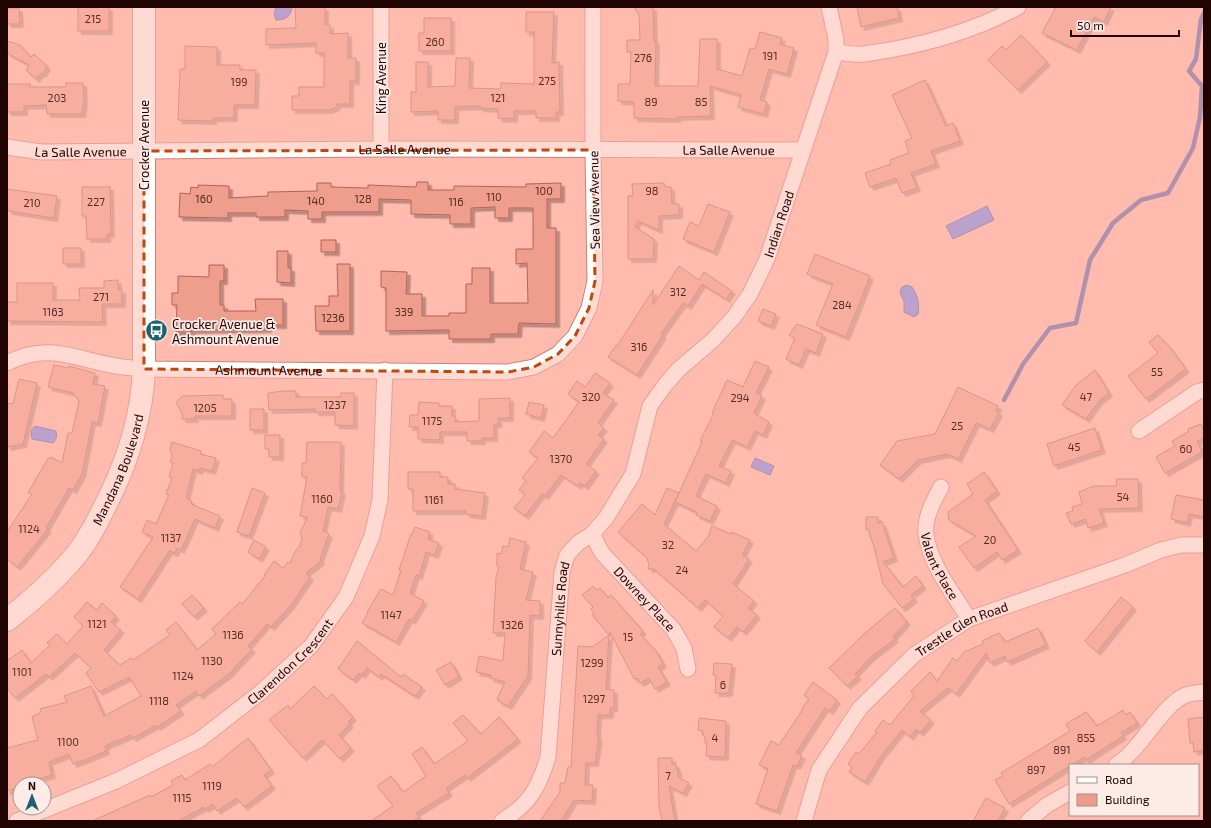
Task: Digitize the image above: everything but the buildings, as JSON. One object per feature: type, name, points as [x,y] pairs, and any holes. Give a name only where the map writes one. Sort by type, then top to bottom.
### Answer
[{"type":"street","name":"Crocker Avenue","points":[[144,7],[144,283]]},
{"type":"street","name":"King Avenue","points":[[381,7],[381,149]]},
{"type":"street","name":"Sea View Avenue","points":[[534,367],[558,354],[576,336],[589,308],[595,281],[593,7]]},
{"type":"street","name":"Indian Road","points":[[650,406],[679,368],[713,340],[734,318],[750,294],[767,259],[836,52],[836,39],[829,7]]},
{"type":"street","points":[[836,52],[862,54],[928,41],[986,22],[1018,7]]},
{"type":"street","name":"La Salle Avenue","points":[[7,147],[41,152],[381,149],[803,150]]},
{"type":"street","name":"Mandana Boulevard","points":[[7,620],[29,602],[70,562],[94,528],[120,478],[131,446],[143,394],[144,283]]},
{"type":"street","name":"Ashmount Avenue","points":[[7,363],[38,353],[57,352],[117,366],[144,368],[508,372],[534,367]]},
{"type":"street","name":"Clarendon Crescent","points":[[17,821],[116,781],[199,740],[261,692],[311,646],[346,597],[372,536],[380,500],[385,370]]},
{"type":"street","points":[[1139,431],[1184,400],[1204,390]]},
{"type":"street","name":"Sunnyhills Road","points":[[502,821],[524,805],[535,791],[542,777],[548,757],[562,572],[567,555],[578,543],[592,534],[606,518],[633,474],[650,406]]},
{"type":"street","name":"Valant Place","points":[[940,487],[931,507],[926,533],[932,557],[969,619]]},
{"type":"street","name":"Downey Place","points":[[592,534],[602,553],[673,630],[684,648],[688,669]]},
{"type":"street","name":"Trestle Glen Road","points":[[804,821],[819,770],[860,708],[914,655],[969,619],[1124,565],[1161,550],[1181,545],[1204,545]]},
{"type":"street","points":[[1117,764],[1141,743],[1170,706],[1185,695],[1204,692]]},
{"type":"street","points":[[1028,821],[1048,805],[1069,793]]},
{"type":"highlighted area","points":[[593,150],[595,281],[589,308],[575,336],[558,354],[534,367],[508,372],[144,369],[144,151]]},
{"type":"water","points":[[276,7],[292,7],[289,16],[276,20],[274,14]]},
{"type":"water","points":[[987,206],[994,220],[953,239],[946,226]]},
{"type":"water","points":[[906,285],[912,287],[918,299],[918,314],[914,317],[904,312],[904,301],[900,293],[901,288]]},
{"type":"water","points":[[35,426],[56,431],[57,434],[54,442],[32,439],[31,431]]},
{"type":"water","points":[[755,458],[774,466],[770,475],[751,467]]},
{"type":"waterway","points":[[1004,400],[1023,364],[1050,328],[1076,323],[1090,260],[1113,223],[1141,200],[1168,193],[1193,148],[1200,117],[1202,86],[1189,71],[1196,59],[1201,19],[1204,13]]},
{"type":"place","name":"Crocker Avenue & Ashmount Avenue","points":[[156,331]]}]
